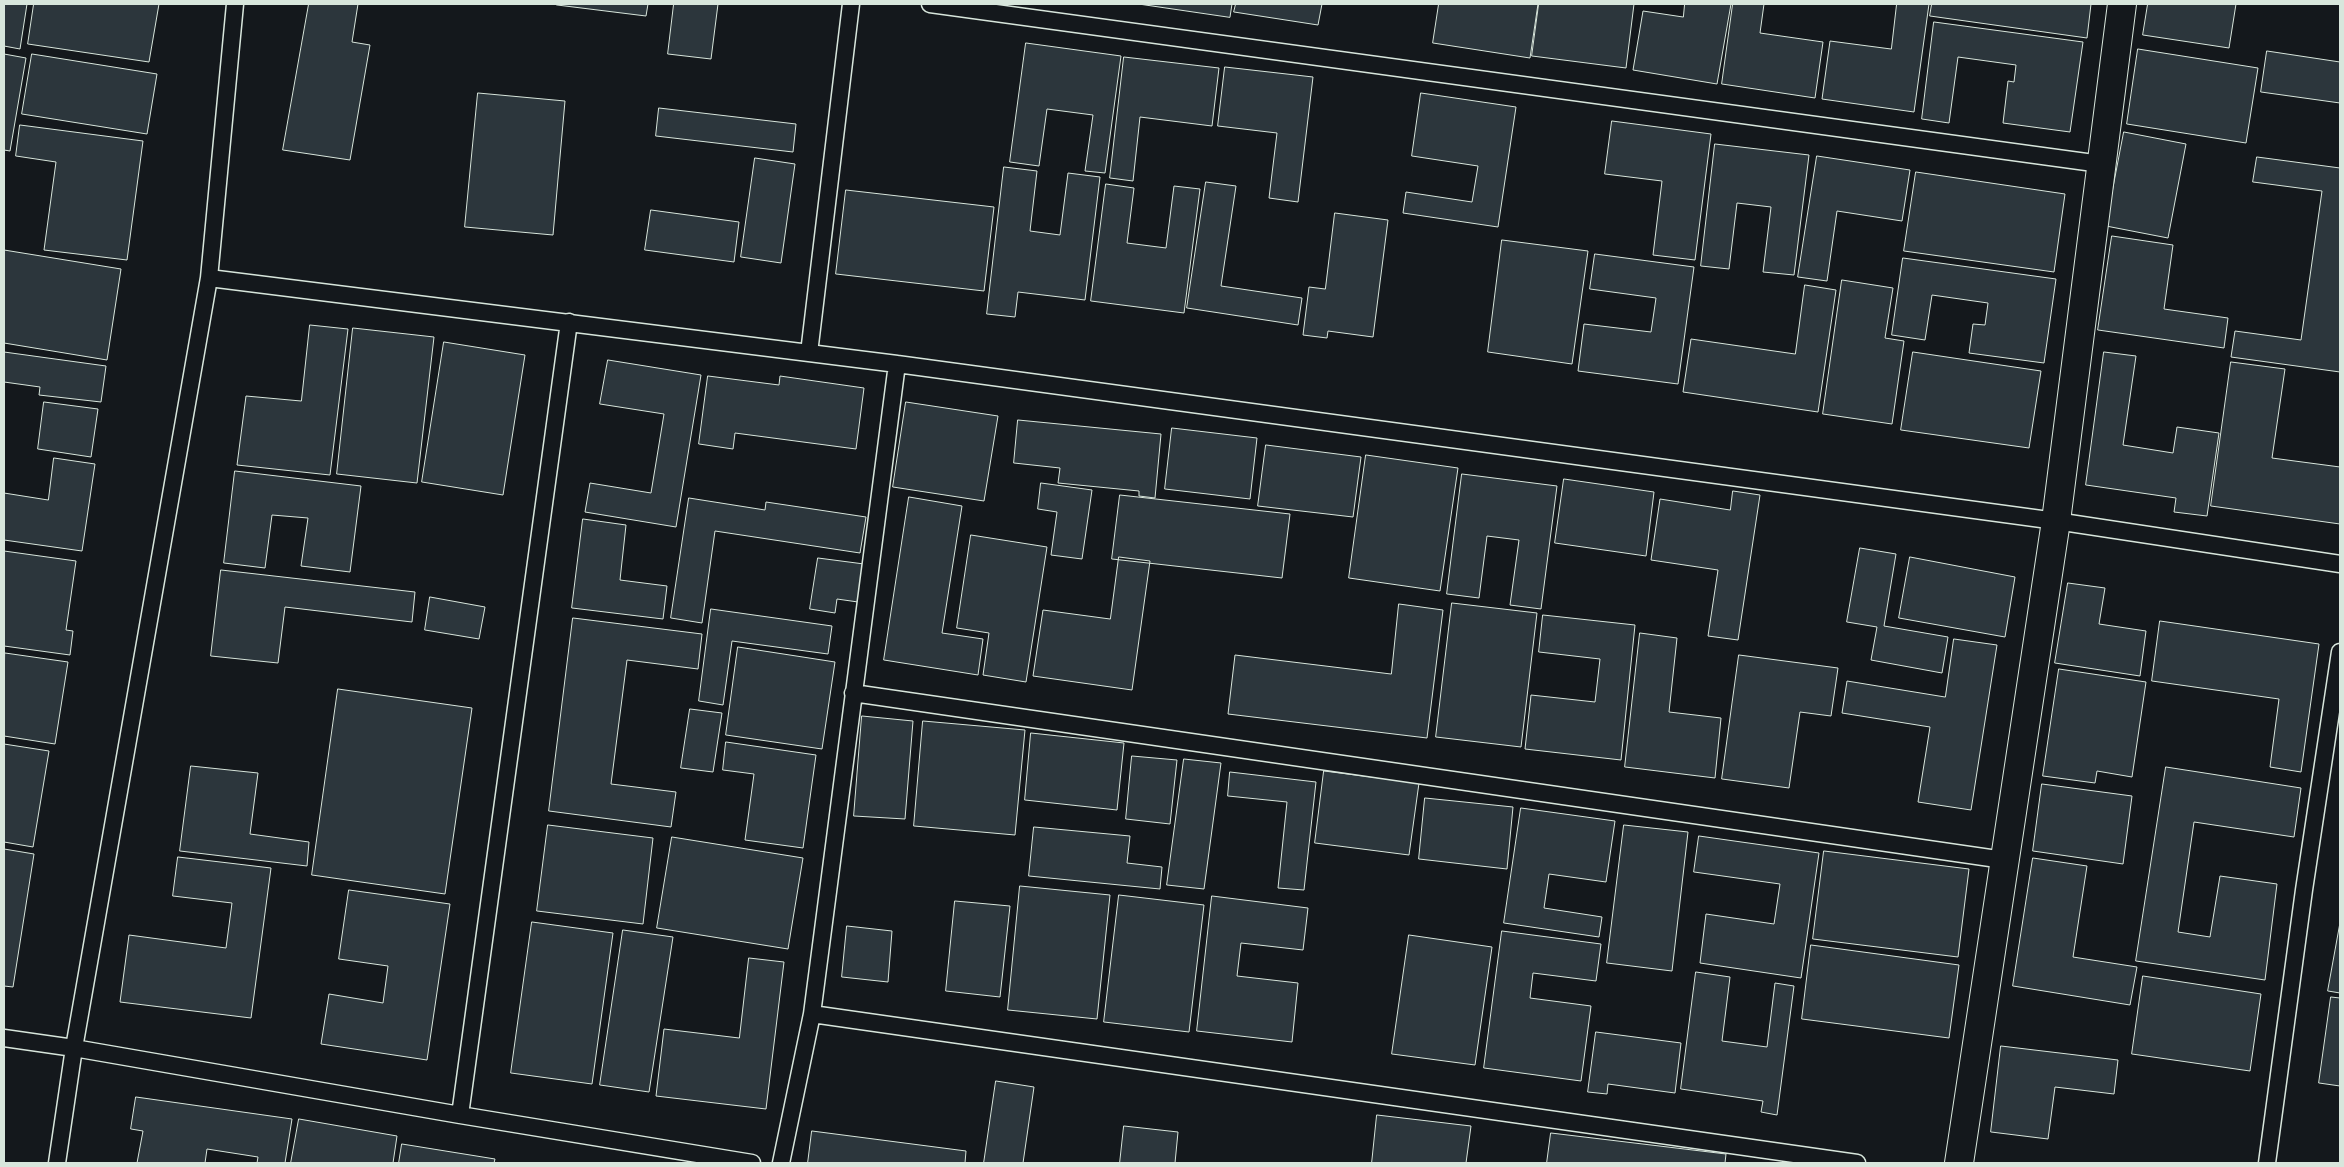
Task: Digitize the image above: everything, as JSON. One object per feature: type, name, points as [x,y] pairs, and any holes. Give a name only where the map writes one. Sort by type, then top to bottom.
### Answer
[{"type":"street","points":[[1960,1163],[2056,521],[2122,4]]},
{"type":"lane","points":[[57,1163],[74,1048],[209,278],[235,4]]},
{"type":"lane","points":[[809,353],[851,4]]},
{"type":"lane","points":[[930,4],[2101,164]]},
{"type":"lane","points":[[209,278],[897,364],[2056,521],[2340,564]]},
{"type":"lane","points":[[460,1116],[570,322]]},
{"type":"lane","points":[[781,1163],[812,1014],[897,364]]},
{"type":"lane","points":[[2267,1163],[2304,890],[2340,652]]},
{"type":"lane","points":[[854,693],[2004,860]]},
{"type":"lane","points":[[812,1014],[1857,1163]]},
{"type":"lane","points":[[4,1038],[74,1048],[460,1116],[752,1163]]},
{"type":"building","points":[[4,4],[27,4],[20,49],[4,46]]},
{"type":"building","points":[[34,4],[159,4],[149,62],[28,44]]},
{"type":"building","points":[[309,4],[358,4],[352,42],[370,45],[350,160],[283,150]]},
{"type":"building","points":[[558,4],[648,4],[646,16]]},
{"type":"building","points":[[674,4],[718,4],[711,59],[668,54]]},
{"type":"building","points":[[1139,4],[1232,4],[1230,17]]},
{"type":"building","points":[[1236,4],[1322,4],[1318,25],[1234,12]]},
{"type":"building","points":[[1439,4],[1538,4],[1530,58],[1433,43]]},
{"type":"building","points":[[1539,4],[1634,4],[1626,68],[1532,56]]},
{"type":"building","points":[[1685,4],[1731,4],[1717,84],[1633,70],[1643,11],[1683,17]]},
{"type":"building","points":[[1733,4],[1764,4],[1760,33],[1823,42],[1815,98],[1722,84]]},
{"type":"building","points":[[1897,4],[1929,4],[1914,112],[1822,99],[1830,41],[1891,49]]},
{"type":"building","points":[[1932,4],[2091,4],[2087,38],[1930,16]]},
{"type":"building","points":[[2148,4],[2236,4],[2229,48],[2143,35]]},
{"type":"building","points":[[1934,22],[2083,42],[2070,132],[2003,123],[2008,81],[2014,82],[2016,65],[1958,57],[1949,123],[1922,119]]},
{"type":"building","points":[[1026,43],[1121,56],[1105,173],[1085,171],[1093,115],[1047,109],[1039,166],[1010,162]]},
{"type":"building","points":[[2138,49],[2258,68],[2246,143],[2127,124]]},
{"type":"building","points":[[2267,51],[2340,62],[2340,103],[2261,92]]},
{"type":"building","points":[[4,54],[26,58],[10,151],[4,150]]},
{"type":"building","points":[[32,54],[157,74],[147,134],[22,114]]},
{"type":"building","points":[[1124,57],[1219,68],[1212,126],[1140,117],[1133,181],[1110,178]]},
{"type":"building","points":[[1225,67],[1313,77],[1298,202],[1269,198],[1277,133],[1218,126]]},
{"type":"building","points":[[478,93],[565,101],[553,235],[465,227]]},
{"type":"building","points":[[1421,93],[1516,107],[1498,227],[1403,213],[1406,192],[1472,202],[1478,166],[1412,156]]},
{"type":"building","points":[[659,108],[796,124],[793,152],[656,136]]},
{"type":"building","points":[[1612,121],[1711,134],[1695,260],[1653,255],[1662,181],[1605,174]]},
{"type":"building","points":[[20,125],[143,141],[127,260],[44,250],[56,162],[16,156]]},
{"type":"building","points":[[2124,132],[2186,144],[2168,238],[2106,226]]},
{"type":"building","points":[[1715,144],[1809,155],[1794,275],[1763,272],[1771,207],[1737,203],[1729,269],[1701,266]]},
{"type":"building","points":[[1817,156],[1910,170],[1902,221],[1837,211],[1827,281],[1798,277]]},
{"type":"building","points":[[2257,157],[2340,168],[2340,372],[2231,357],[2235,331],[2301,340],[2322,191],[2253,182]]},
{"type":"building","points":[[755,158],[795,164],[781,263],[741,257]]},
{"type":"building","points":[[1004,167],[1037,171],[1030,231],[1060,235],[1068,173],[1100,177],[1085,300],[1018,292],[1015,317],[987,314]]},
{"type":"building","points":[[1916,172],[2065,194],[2054,272],[1904,251]]},
{"type":"building","points":[[1206,182],[1236,186],[1221,286],[1302,298],[1298,325],[1187,308]]},
{"type":"building","points":[[1106,184],[1134,188],[1127,243],[1166,248],[1174,186],[1200,189],[1184,313],[1091,301]]},
{"type":"building","points":[[846,190],[994,207],[984,291],[836,274]]},
{"type":"building","points":[[651,210],[739,222],[734,262],[645,250]]},
{"type":"building","points":[[1335,213],[1388,220],[1373,337],[1328,331],[1327,338],[1303,335],[1309,287],[1325,289]]},
{"type":"building","points":[[2112,236],[2173,245],[2164,309],[2228,318],[2224,348],[2098,330]]},
{"type":"building","points":[[1502,240],[1588,251],[1572,364],[1488,352]]},
{"type":"building","points":[[4,250],[121,269],[107,360],[4,343]]},
{"type":"building","points":[[1595,254],[1694,267],[1678,384],[1578,371],[1584,324],[1651,332],[1656,298],[1590,289]]},
{"type":"building","points":[[1903,258],[2056,279],[2044,363],[1969,353],[1973,324],[1985,325],[1988,303],[1932,295],[1925,340],[1892,335]]},
{"type":"building","points":[[1842,280],[1893,288],[1885,338],[1904,341],[1892,424],[1823,414]]},
{"type":"building","points":[[1805,285],[1836,290],[1818,412],[1683,392],[1691,339],[1795,354]]},
{"type":"building","points":[[310,325],[348,329],[330,475],[237,465],[246,396],[301,401]]},
{"type":"building","points":[[353,328],[434,337],[417,483],[337,474]]},
{"type":"building","points":[[444,342],[525,355],[503,495],[422,482]]},
{"type":"building","points":[[4,352],[106,366],[101,402],[39,395],[40,387],[4,382]]},
{"type":"building","points":[[1913,352],[2041,371],[2029,448],[1901,430]]},
{"type":"building","points":[[2104,352],[2136,356],[2123,445],[2173,453],[2177,427],[2219,433],[2207,516],[2174,512],[2176,498],[2086,485]]},
{"type":"building","points":[[608,360],[701,375],[676,527],[585,512],[590,483],[651,493],[664,414],[600,404]]},
{"type":"building","points":[[2231,362],[2285,369],[2272,458],[2340,467],[2340,524],[2211,506]]},
{"type":"building","points":[[708,376],[779,385],[780,376],[864,388],[856,449],[735,433],[733,449],[699,444]]},
{"type":"building","points":[[44,402],[98,409],[91,457],[38,449]]},
{"type":"building","points":[[906,402],[998,416],[984,501],[893,487]]},
{"type":"building","points":[[1018,420],[1161,434],[1155,498],[1139,496],[1139,491],[1058,483],[1060,468],[1014,463]]},
{"type":"building","points":[[1172,428],[1257,438],[1250,499],[1165,489]]},
{"type":"building","points":[[1266,445],[1361,457],[1353,517],[1258,506]]},
{"type":"building","points":[[1366,455],[1458,468],[1440,591],[1349,578]]},
{"type":"building","points":[[54,458],[95,464],[82,551],[4,540],[4,493],[48,500]]},
{"type":"building","points":[[235,471],[361,486],[350,572],[301,566],[308,518],[272,515],[265,568],[224,563]]},
{"type":"building","points":[[1462,474],[1557,486],[1541,609],[1510,605],[1519,540],[1487,536],[1479,598],[1447,594]]},
{"type":"building","points":[[1564,479],[1654,492],[1646,556],[1555,543]]},
{"type":"building","points":[[1041,483],[1092,490],[1082,559],[1051,555],[1057,512],[1038,509]]},
{"type":"building","points":[[1733,491],[1760,495],[1738,640],[1708,636],[1718,570],[1651,560],[1660,499],[1730,510]]},
{"type":"building","points":[[1120,495],[1290,514],[1282,578],[1112,559]]},
{"type":"building","points":[[909,497],[962,506],[942,633],[983,639],[978,675],[884,660]]},
{"type":"building","points":[[689,498],[765,510],[766,502],[866,517],[860,553],[715,531],[702,623],[671,618]]},
{"type":"building","points":[[583,519],[626,525],[620,580],[667,586],[663,619],[572,608]]},
{"type":"building","points":[[971,535],[1047,547],[1026,682],[983,675],[989,633],[957,628]]},
{"type":"building","points":[[1860,548],[1896,554],[1884,626],[1948,637],[1942,673],[1871,660],[1877,627],[1847,622]]},
{"type":"building","points":[[4,551],[76,561],[66,630],[73,631],[70,655],[4,646]]},
{"type":"building","points":[[1119,557],[1150,561],[1132,690],[1033,676],[1043,610],[1110,619]]},
{"type":"building","points":[[1910,557],[2015,577],[2005,637],[1899,618]]},
{"type":"building","points":[[818,558],[864,564],[858,602],[837,599],[835,613],[810,609]]},
{"type":"building","points":[[221,570],[415,592],[412,622],[285,607],[278,663],[211,656]]},
{"type":"building","points":[[2068,583],[2105,588],[2099,624],[2146,631],[2140,676],[2055,663]]},
{"type":"building","points":[[430,597],[485,607],[479,639],[425,630]]},
{"type":"building","points":[[1452,603],[1537,613],[1521,747],[1436,737]]},
{"type":"building","points":[[1399,604],[1443,610],[1427,738],[1228,714],[1235,655],[1391,674]]},
{"type":"building","points":[[711,609],[832,626],[828,654],[732,641],[723,705],[699,701]]},
{"type":"building","points":[[1543,615],[1635,625],[1621,760],[1525,749],[1531,695],[1595,702],[1600,659],[1539,652]]},
{"type":"building","points":[[573,618],[702,634],[698,669],[627,660],[611,784],[676,792],[671,827],[549,811]]},
{"type":"building","points":[[2160,621],[2319,644],[2301,772],[2270,767],[2279,699],[2152,681]]},
{"type":"building","points":[[1640,633],[1677,638],[1669,712],[1721,718],[1715,778],[1625,767]]},
{"type":"building","points":[[1954,639],[1997,645],[1971,810],[1918,802],[1930,727],[1842,713],[1847,681],[1945,697]]},
{"type":"building","points":[[738,647],[835,662],[822,749],[726,735]]},
{"type":"building","points":[[5,653],[68,662],[55,744],[4,736]]},
{"type":"building","points":[[1739,655],[1838,668],[1831,716],[1800,712],[1789,788],[1722,779]]},
{"type":"building","points":[[2059,669],[2146,682],[2132,777],[2097,771],[2095,783],[2043,776]]},
{"type":"building","points":[[338,689],[472,708],[445,894],[312,875]]},
{"type":"building","points":[[690,709],[722,713],[713,772],[681,768]]},
{"type":"building","points":[[862,716],[913,721],[905,819],[854,816]]},
{"type":"building","points":[[923,721],[1025,730],[1015,835],[914,826]]},
{"type":"building","points":[[1031,733],[1124,743],[1117,810],[1025,800]]},
{"type":"building","points":[[726,742],[816,755],[803,848],[745,840],[754,774],[723,770]]},
{"type":"building","points":[[4,744],[49,751],[33,847],[4,842]]},
{"type":"building","points":[[1132,756],[1177,760],[1170,824],[1126,819]]},
{"type":"building","points":[[1184,759],[1221,763],[1204,889],[1167,885]]},
{"type":"building","points":[[191,766],[258,773],[250,834],[309,842],[307,866],[180,851]]},
{"type":"building","points":[[2166,767],[2301,788],[2294,837],[2194,822],[2178,932],[2210,937],[2220,876],[2277,884],[2265,980],[2136,961]]},
{"type":"building","points":[[1324,771],[1419,783],[1409,855],[1315,843]]},
{"type":"building","points":[[1230,772],[1316,782],[1304,890],[1278,888],[1287,802],[1228,796]]},
{"type":"building","points":[[2042,784],[2132,796],[2123,864],[2033,851]]},
{"type":"building","points":[[1425,798],[1513,807],[1507,869],[1419,859]]},
{"type":"building","points":[[1521,808],[1615,821],[1606,882],[1549,874],[1544,908],[1602,917],[1599,937],[1504,923]]},
{"type":"building","points":[[548,825],[653,838],[643,924],[537,911]]},
{"type":"building","points":[[1624,825],[1688,832],[1672,971],[1607,963]]},
{"type":"building","points":[[1034,827],[1130,836],[1127,863],[1162,867],[1160,889],[1029,876]]},
{"type":"building","points":[[1699,836],[1819,853],[1801,978],[1700,963],[1706,914],[1774,924],[1780,884],[1694,872]]},
{"type":"building","points":[[672,837],[803,858],[788,949],[657,928]]},
{"type":"building","points":[[4,849],[34,854],[13,987],[4,986]]},
{"type":"building","points":[[1824,851],[1969,869],[1958,957],[1813,939]]},
{"type":"building","points":[[178,857],[271,868],[251,1018],[120,1002],[129,935],[226,948],[232,903],[173,896]]},
{"type":"building","points":[[2033,858],[2087,866],[2073,957],[2137,967],[2130,1005],[2013,986]]},
{"type":"building","points":[[1020,886],[1110,895],[1097,1019],[1008,1010]]},
{"type":"building","points":[[349,890],[450,904],[427,1060],[321,1044],[329,994],[383,1003],[388,966],[339,959]]},
{"type":"building","points":[[1119,895],[1204,905],[1189,1032],[1104,1022]]},
{"type":"building","points":[[1212,896],[1308,908],[1303,950],[1241,943],[1237,976],[1298,983],[1292,1042],[1197,1031]]},
{"type":"building","points":[[955,901],[1010,906],[1000,997],[946,991]]},
{"type":"building","points":[[532,922],[613,933],[592,1084],[511,1073]]},
{"type":"building","points":[[2340,923],[2340,993],[2328,991]]},
{"type":"building","points":[[847,926],[892,931],[888,982],[842,977]]},
{"type":"building","points":[[623,930],[673,937],[649,1092],[600,1085]]},
{"type":"building","points":[[1502,931],[1601,944],[1596,981],[1533,973],[1530,998],[1591,1006],[1581,1081],[1484,1068]]},
{"type":"building","points":[[1409,935],[1492,947],[1475,1065],[1392,1054]]},
{"type":"building","points":[[1811,945],[1959,965],[1949,1038],[1802,1019]]},
{"type":"building","points":[[749,958],[784,962],[766,1109],[656,1096],[664,1029],[739,1038]]},
{"type":"building","points":[[1696,972],[1730,977],[1722,1041],[1767,1047],[1775,983],[1794,986],[1777,1115],[1761,1112],[1763,1101],[1681,1089]]},
{"type":"building","points":[[2143,976],[2261,994],[2250,1071],[2132,1054]]},
{"type":"building","points":[[2331,997],[2340,998],[2340,1086],[2319,1083]]},
{"type":"building","points":[[1596,1032],[1681,1043],[1675,1093],[1608,1084],[1607,1094],[1588,1092]]},
{"type":"building","points":[[2001,1046],[2118,1060],[2114,1094],[2055,1087],[2048,1139],[1991,1132]]},
{"type":"building","points":[[996,1081],[1034,1087],[1023,1163],[984,1163]]},
{"type":"building","points":[[136,1097],[292,1119],[285,1163],[257,1163],[258,1157],[207,1149],[205,1163],[137,1163],[143,1131],[131,1129]]},
{"type":"building","points":[[1377,1115],[1471,1126],[1466,1163],[1372,1163]]},
{"type":"building","points":[[299,1119],[397,1136],[393,1163],[291,1163]]},
{"type":"building","points":[[1124,1126],[1178,1132],[1175,1163],[1120,1163]]},
{"type":"building","points":[[812,1131],[966,1151],[965,1163],[808,1163]]},
{"type":"building","points":[[1551,1133],[1726,1154],[1725,1163],[1547,1163]]},
{"type":"building","points":[[402,1144],[495,1159],[494,1163],[399,1163]]}]
